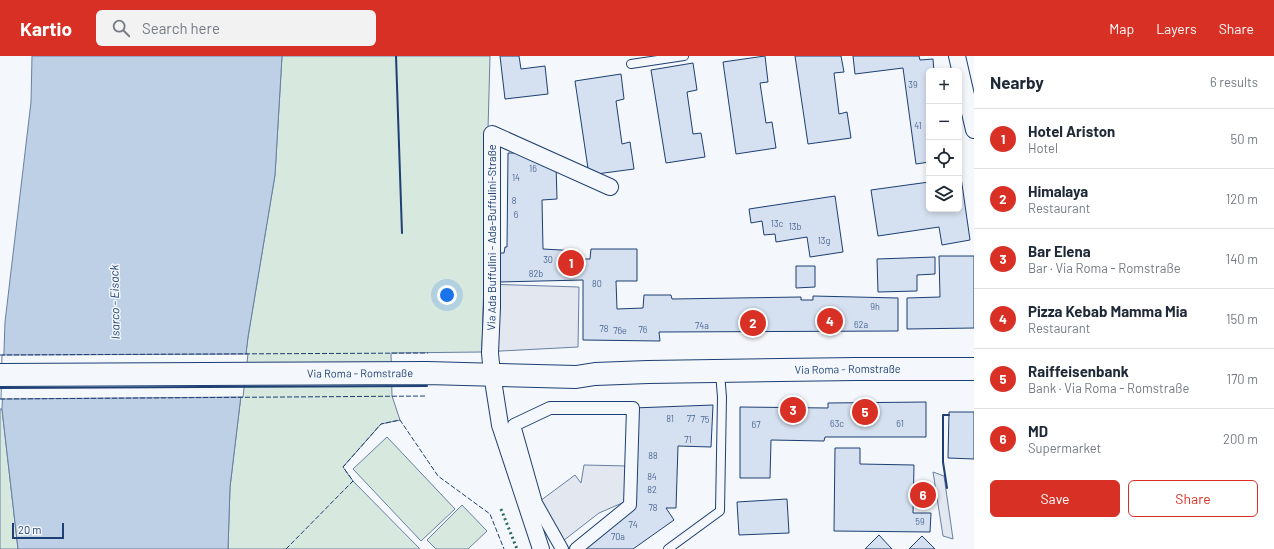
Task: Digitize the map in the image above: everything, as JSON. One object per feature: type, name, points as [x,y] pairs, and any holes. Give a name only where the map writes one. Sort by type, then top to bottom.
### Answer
[{"type":"main road","name":"Via Roma - Romstraße","points":[[0,375],[427,373],[576,377],[595,374],[856,368],[974,369]]},
{"type":"street","points":[[957,56],[974,130]]},
{"type":"street","name":"Via Ada Buffulini - Ada-Buffulini-Straße","points":[[492,374],[490,353],[492,307],[492,134],[610,187]]},
{"type":"street","points":[[492,374],[500,425],[542,528],[562,549]]},
{"type":"street","points":[[541,549],[542,528],[514,425],[550,408],[633,408],[630,505],[576,549]]},
{"type":"lane","points":[[630,64],[684,56]]},
{"type":"lane","points":[[668,549],[720,511],[722,396],[720,372]]},
{"type":"shaded area","points":[[282,56],[490,56],[482,352],[391,353],[392,396],[400,420],[381,424],[343,467],[353,481],[420,549],[228,549],[230,487],[248,337],[275,175]]},
{"type":"shaded area","points":[[484,284],[579,287],[578,347],[482,352]]},
{"type":"shaded area","points":[[0,409],[2,409],[18,549],[0,549]]},
{"type":"shaded area","points":[[387,437],[455,509],[421,541],[353,469]]},
{"type":"shaded area","points":[[584,465],[629,466],[629,500],[599,513],[559,544],[536,504],[575,475],[581,483]]},
{"type":"shaded area","points":[[933,472],[944,476],[953,539],[943,536]]},
{"type":"shaded area","points":[[462,505],[487,531],[468,549],[436,549],[427,540]]},
{"type":"water","name":"Isarco - Eisack","points":[[32,56],[282,56],[275,175],[248,337],[230,487],[228,549],[18,549],[2,409],[5,322],[31,102]]},
{"type":"pier","points":[[248,354],[243,397],[1,399],[2,355]]},
{"type":"building","points":[[500,56],[519,56],[521,69],[545,66],[548,94],[505,99]]},
{"type":"building","points":[[765,56],[768,82],[760,83],[766,123],[772,122],[776,148],[736,154],[723,62]]},
{"type":"building","points":[[795,56],[841,56],[844,72],[834,73],[839,114],[847,112],[851,138],[808,144]]},
{"type":"building","points":[[853,56],[919,56],[920,60],[933,59],[934,68],[926,68],[926,162],[916,164],[903,68],[855,74]]},
{"type":"building","points":[[693,63],[697,90],[687,92],[693,134],[701,133],[705,157],[666,163],[651,70]]},
{"type":"building","points":[[621,74],[624,99],[616,101],[622,144],[630,142],[634,169],[589,175],[575,81]]},
{"type":"building","points":[[508,153],[526,153],[556,164],[557,199],[542,200],[543,249],[579,251],[579,259],[590,259],[591,249],[637,249],[637,281],[616,281],[617,309],[643,308],[644,295],[671,295],[672,299],[801,297],[801,300],[813,300],[813,296],[898,298],[898,331],[659,332],[660,341],[583,340],[583,280],[499,282],[499,253],[504,253],[505,247],[507,247]]},
{"type":"building","points":[[926,182],[926,212],[962,212],[962,184],[970,240],[942,245],[939,227],[878,236],[871,190]]},
{"type":"building","points":[[835,196],[843,252],[810,257],[807,237],[776,242],[775,234],[764,235],[762,221],[751,223],[749,209]]},
{"type":"building","points":[[939,256],[974,256],[974,328],[907,329],[907,298],[940,297]]},
{"type":"building","points":[[935,257],[935,274],[917,275],[917,291],[878,292],[877,259]]},
{"type":"building","points":[[796,266],[815,266],[815,287],[796,288]]},
{"type":"building","points":[[926,402],[926,437],[825,437],[824,441],[771,440],[770,478],[740,478],[740,407],[828,408],[828,403]]},
{"type":"building","points":[[713,405],[711,447],[678,446],[676,508],[666,508],[674,520],[633,549],[576,549],[630,505],[633,408]]},
{"type":"building","points":[[949,412],[974,412],[974,459],[948,458]]},
{"type":"building","points":[[835,448],[860,448],[860,464],[914,465],[913,513],[931,513],[930,532],[834,531]]},
{"type":"building","points":[[787,499],[789,533],[739,535],[737,502]]},
{"type":"building","points":[[879,535],[892,549],[865,549]]},
{"type":"building","points":[[922,536],[935,549],[909,549]]},
{"type":"hedge","points":[[501,509],[517,549]]},
{"type":"fence","points":[[0,355],[428,353]]},
{"type":"fence","points":[[0,399],[427,396]]},
{"type":"fence","points":[[286,549],[353,481],[343,467],[381,424],[400,420],[438,476],[490,514],[504,549]]},
{"type":"wall","points":[[396,56],[402,233]]},
{"type":"wall","points":[[0,388],[427,386]]},
{"type":"wall","points":[[947,488],[943,462],[943,415],[949,415]]},
{"type":"place","name":"Hotel Ariston","points":[[571,263]]},
{"type":"place","name":"Pizza Kebab Mamma Mia","points":[[830,321]]},
{"type":"place","name":"Himalaya","points":[[753,323]]},
{"type":"place","name":"Bar Elena","points":[[793,410]]},
{"type":"place","name":"Raiffeisenbank","points":[[865,412]]},
{"type":"place","name":"MD","points":[[923,495]]}]
